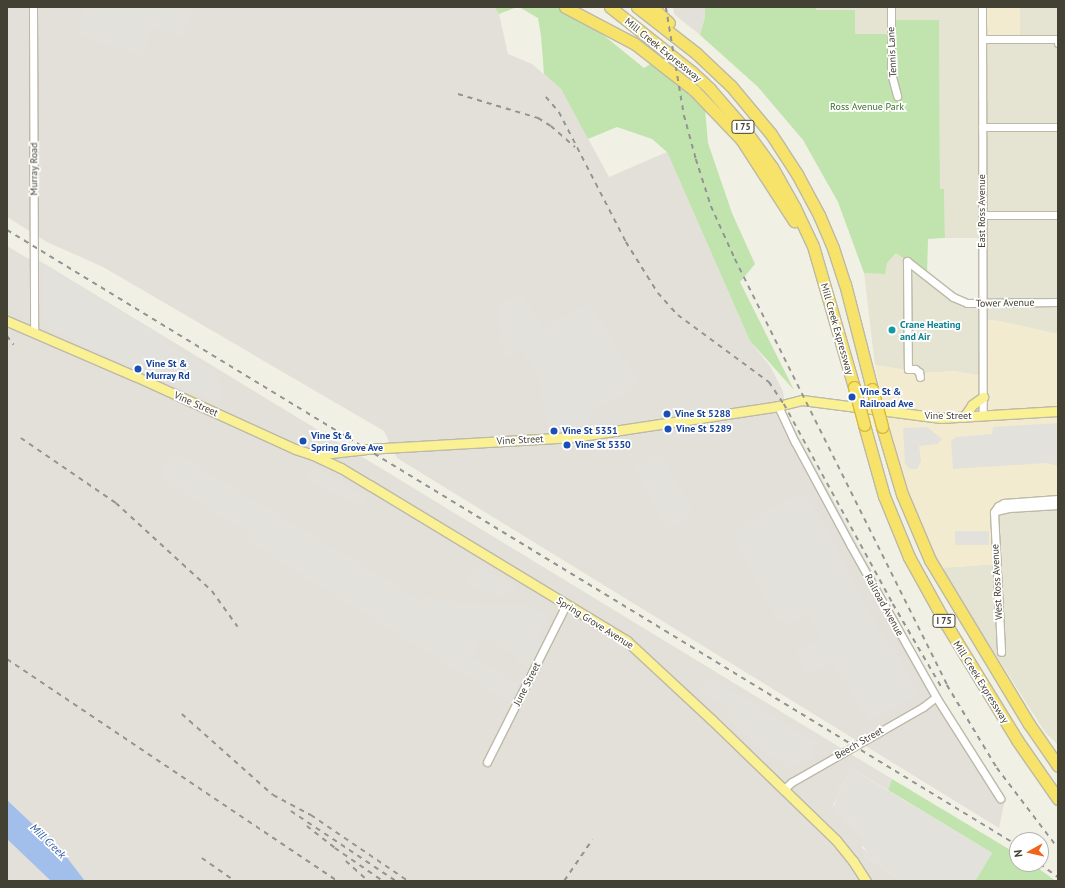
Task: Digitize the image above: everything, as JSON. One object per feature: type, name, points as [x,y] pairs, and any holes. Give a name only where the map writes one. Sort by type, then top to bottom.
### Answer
[{"type":"highway","points":[[565,7],[647,52],[694,90],[725,121],[750,151],[795,221],[814,266],[825,285]]},
{"type":"highway","name":"Mill Creek Expressway","points":[[610,7],[692,72],[724,103],[772,167],[796,208],[812,246],[825,285],[884,496],[909,557],[946,624],[1013,733],[1058,799]]},
{"type":"highway","name":"Mill Creek Expressway","points":[[637,7],[679,39],[715,70],[752,109],[775,140],[807,192],[838,262],[882,427],[902,494],[930,560],[1029,724],[1058,766]]},
{"type":"highway","points":[[652,7],[673,28],[679,39]]},
{"type":"main road","name":"Vine Street","points":[[7,321],[295,449],[313,455],[367,449],[574,437],[778,406],[802,400],[860,406],[929,417],[964,417],[1058,411]]},
{"type":"main road","points":[[964,417],[972,405],[983,397]]},
{"type":"main road","name":"Spring Grove Avenue","points":[[313,455],[365,482],[627,641],[711,718],[836,840],[853,861],[866,881]]},
{"type":"street","name":"Murray Road","points":[[33,7],[34,332]]},
{"type":"street","name":"Tennis Lane","points":[[891,7],[891,73],[897,96]]},
{"type":"street","name":"East Ross Avenue","points":[[982,7],[983,415]]},
{"type":"street","points":[[982,39],[1058,39],[1058,43]]},
{"type":"street","points":[[982,128],[1058,127]]},
{"type":"street","points":[[982,215],[1058,215]]},
{"type":"street","name":"Tower Avenue","points":[[920,377],[915,369],[908,369],[907,261],[953,297],[967,303],[1058,302]]},
{"type":"street","name":"Railroad Avenue","points":[[778,406],[840,525],[936,697],[1000,798]]},
{"type":"street","points":[[994,512],[998,506],[1004,503],[1058,498]]},
{"type":"street","points":[[994,512],[1009,508],[1058,505]]},
{"type":"street","name":"West Ross Avenue","points":[[994,512],[1001,652]]},
{"type":"street","name":"June Street","points":[[487,762],[566,605]]},
{"type":"street","name":"Beech Street","points":[[784,790],[792,782],[923,707],[936,697]]},
{"type":"shaded area","points":[[7,7],[494,7],[499,14],[508,54],[532,64],[561,89],[609,177],[667,152],[750,341],[770,366],[783,391],[786,413],[950,715],[1005,799],[999,828],[397,458],[384,431],[103,267],[47,242],[7,217]]},
{"type":"shaded area","points":[[85,7],[192,7],[183,37],[151,27],[143,56],[76,35]]},
{"type":"shaded area","points":[[673,7],[705,7],[705,17],[700,35],[674,14]]},
{"type":"shaded area","points":[[816,7],[982,7],[1019,39],[1020,7],[1058,7],[1058,334],[999,321],[983,320],[983,376],[954,371],[925,373],[875,365],[864,273],[884,274],[887,263],[896,253],[953,297],[983,303],[982,238],[945,238],[944,189],[940,189],[939,20],[896,20],[897,34],[855,34],[816,10]]},
{"type":"shaded area","points":[[982,7],[1020,7],[1020,39],[982,39]]},
{"type":"shaded area","points":[[7,246],[27,258],[40,261],[892,779],[888,790],[852,769],[839,789],[838,797],[833,805],[846,821],[858,829],[864,838],[862,848],[867,852],[864,856],[903,881],[7,881]]},
{"type":"shaded area","points":[[43,265],[166,339],[164,343],[221,374],[217,383],[223,387],[216,402],[83,345],[47,325],[43,314]]},
{"type":"shaded area","points":[[519,292],[544,330],[588,302],[640,384],[590,412],[590,425],[550,430],[549,422],[546,419],[540,379],[523,351],[520,350],[506,357],[500,338],[504,336],[499,322],[501,314],[497,306]]},
{"type":"shaded area","points":[[983,320],[999,321],[1058,334],[1058,505],[994,512],[997,564],[940,568],[916,518],[899,472],[875,365],[925,373],[954,371],[983,376]]},
{"type":"shaded area","points":[[1058,423],[1058,466],[1047,463],[953,469],[951,441],[956,437],[992,434],[993,427]]},
{"type":"shaded area","points":[[927,427],[942,439],[938,444],[919,446],[921,461],[917,469],[910,469],[905,464],[903,428]]},
{"type":"shaded area","points":[[174,452],[420,600],[428,597],[468,605],[533,606],[548,616],[536,638],[542,643],[530,667],[519,662],[516,655],[482,637],[475,647],[473,658],[519,684],[510,703],[245,540],[249,533],[180,490],[161,473]]},
{"type":"shaded area","points":[[661,453],[693,513],[683,522],[668,529],[635,467]]},
{"type":"shaded area","points":[[311,466],[368,498],[362,509],[305,477]]},
{"type":"shaded area","points":[[800,494],[803,499],[808,497],[882,635],[893,649],[916,691],[914,698],[869,721],[833,662],[807,675],[795,651],[821,638],[808,613],[787,624],[784,619],[779,622],[733,537],[738,534],[735,529]]},
{"type":"shaded area","points":[[1058,505],[1058,745],[1045,732],[940,568],[997,564],[994,512]]},
{"type":"shaded area","points":[[955,531],[989,531],[989,545],[955,545]]},
{"type":"shaded area","points":[[477,564],[516,588],[514,592],[499,595],[465,584]]},
{"type":"shaded area","points":[[707,676],[816,743],[813,755],[791,768],[767,754],[728,718],[728,708],[699,691]]},
{"type":"shaded area","points":[[852,769],[992,853],[975,881],[903,881],[864,856],[867,852],[861,843],[864,838],[856,833],[858,829],[836,814],[833,808],[838,797],[839,789]]},
{"type":"green space","points":[[494,7],[517,7],[499,14]]},
{"type":"green space","points":[[519,7],[561,7],[596,29],[644,68],[661,57],[704,96],[708,143],[732,213],[755,264],[740,282],[794,390],[750,341],[667,152],[652,139],[617,127],[588,139],[561,89],[544,74],[538,18]]},
{"type":"green space","name":"Ross Avenue Park","points":[[705,7],[816,7],[816,10],[855,10],[855,34],[896,34],[896,20],[939,20],[940,189],[944,189],[945,238],[928,239],[927,276],[896,253],[887,263],[885,274],[864,273],[838,202],[803,140],[758,87],[700,35],[705,17]]},
{"type":"green space","points":[[892,779],[1009,849],[1009,872],[1043,872],[1056,881],[975,881],[992,853],[888,790]]},
{"type":"water","name":"Mill Creek","points":[[7,800],[65,855],[85,881],[51,881],[7,839]]},
{"type":"railway","points":[[666,7],[684,115],[696,159],[711,206],[735,259],[947,685],[997,768],[1058,848]]},
{"type":"railway","points":[[458,94],[538,118],[551,126],[575,147]]},
{"type":"railway","points":[[546,97],[559,112],[626,242],[658,293],[678,315],[769,382],[784,404],[893,604],[941,686]]},
{"type":"railway","points":[[7,230],[1009,840]]},
{"type":"railway","points":[[7,336],[14,345]]},
{"type":"railway","points":[[21,438],[116,503],[212,591],[238,627]]},
{"type":"railway","points":[[7,659],[337,881]]},
{"type":"railway","points":[[182,714],[273,795],[311,815],[408,881]]},
{"type":"railway","points":[[291,811],[396,881]]},
{"type":"railway","points":[[307,826],[335,848],[383,881]]},
{"type":"railway","points":[[564,881],[592,840]]},
{"type":"railway","points":[[202,858],[235,881]]},
{"type":"railway","points":[[346,861],[368,881]]},
{"type":"railway","points":[[1049,870],[1058,877]]},
{"type":"place","name":"Crane Heating and Air","points":[[892,330]]},
{"type":"place","name":"Vine St & Murray Rd","points":[[138,369]]},
{"type":"place","name":"Vine St & Railroad Ave","points":[[852,397]]},
{"type":"place","name":"Vine St 5288","points":[[667,414]]},
{"type":"place","name":"Vine St 5289","points":[[668,429]]},
{"type":"place","name":"Vine St 5351","points":[[554,431]]},
{"type":"place","name":"Vine St & Spring Grove Ave","points":[[303,441]]},
{"type":"place","name":"Vine St 5350","points":[[567,445]]}]
